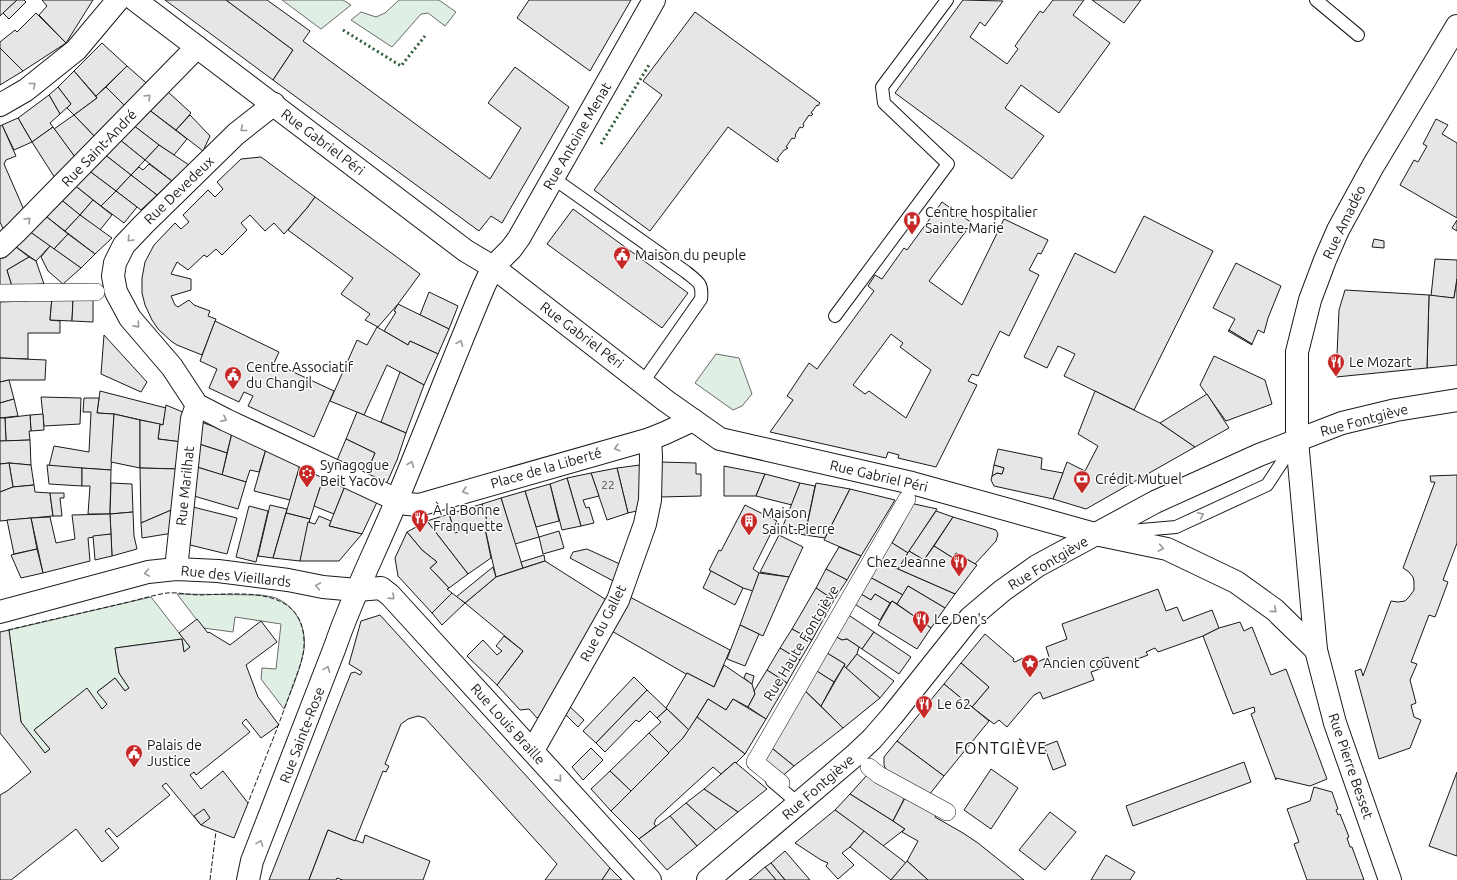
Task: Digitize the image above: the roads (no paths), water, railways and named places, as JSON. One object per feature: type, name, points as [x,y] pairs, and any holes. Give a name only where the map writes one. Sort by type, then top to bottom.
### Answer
[{"type":"street","points":[[0,105],[26,90],[76,50],[118,0]]},
{"type":"street","name":"Rue Gabriel Péri","points":[[135,0],[466,251],[493,267],[720,439],[909,491],[1095,534]]},
{"type":"street","name":"Rue Antoine Menat","points":[[493,267],[511,249],[519,238],[654,0]]},
{"type":"street","name":"Rue Amadéo","points":[[1297,440],[1297,352],[1310,300],[1315,287],[1338,230],[1373,166],[1457,26]]},
{"type":"street","name":"Rue Saint-André","points":[[0,247],[198,47]]},
{"type":"street","name":"Rue Devedeux","points":[[106,292],[113,276],[115,263],[124,245],[236,134],[274,104]]},
{"type":"street","points":[[357,590],[374,555],[478,299],[493,267]]},
{"type":"street","points":[[0,293],[106,292],[172,367],[197,405]]},
{"type":"street","name":"Rue Fontgiève","points":[[708,880],[799,804],[872,739],[970,618],[1002,591],[1037,566],[1155,502],[1259,455],[1345,422],[1396,410],[1457,400]]},
{"type":"street","name":"Place de la Liberté","points":[[197,405],[240,427],[397,500],[407,504],[419,505],[654,448],[665,434],[693,420]]},
{"type":"street","name":"Rue Marilhat","points":[[176,569],[192,419],[197,405]]},
{"type":"street","name":"Rue Pierre Besset","points":[[1297,440],[1316,650],[1335,723],[1390,880]]},
{"type":"street","name":"Rue du Gallet","points":[[538,747],[618,600],[645,524],[650,500],[651,456],[654,448]]},
{"type":"street","points":[[781,783],[754,762],[909,491]]},
{"type":"street","points":[[1095,534],[1167,549],[1236,582],[1274,610],[1316,650]]},
{"type":"street","name":"Rue des Vieillards","points":[[1,607],[148,572],[176,569],[218,571],[288,580],[323,587],[357,590]]},
{"type":"street","name":"Rue Louis Braille","points":[[357,590],[381,588],[390,595],[538,747],[650,880]]},
{"type":"street","name":"Rue Sainte-Rose","points":[[248,880],[252,861],[357,590]]},
{"type":"street","points":[[869,767],[879,775],[947,812]]},
{"type":"lane","points":[[835,316],[948,164],[884,103],[882,87],[947,0]]},
{"type":"lane","points":[[1316,0],[1358,35]]},
{"type":"lane","points":[[553,178],[686,272],[697,281],[702,288],[701,299],[643,382]]},
{"type":"lane","points":[[1095,534],[1176,527],[1267,485],[1297,440]]},
{"type":"lane","name":"Rue Haute Fontgiève","points":[[799,804],[748,761],[909,491]]},
{"type":"place","name":"Centre hospitalier Sainte-Marie","points":[[912,235]]},
{"type":"place","name":"Maison du peuple","points":[[622,270]]},
{"type":"place","name":"Le Mozart","points":[[1336,377]]},
{"type":"place","name":"Centre Associatif du Changil","points":[[233,390]]},
{"type":"place","name":"Synagogue Beit Yacov","points":[[307,488]]},
{"type":"place","name":"Crédit Mutuel","points":[[1082,494]]},
{"type":"place","name":"À la Bonne Franquette","points":[[420,533]]},
{"type":"place","name":"Maison Saint-Pierre","points":[[749,536]]},
{"type":"place","name":"Chez Jeanne","points":[[959,577]]},
{"type":"place","name":"Le Den's","points":[[921,634]]},
{"type":"place","name":"Ancien couvent","points":[[1030,678]]},
{"type":"place","name":"Le 62","points":[[924,719]]},
{"type":"place","name":"Palais de Justice","points":[[134,768]]},
{"type":"district","name":"FONTGIÈVE","points":[[1001,748]]}]
